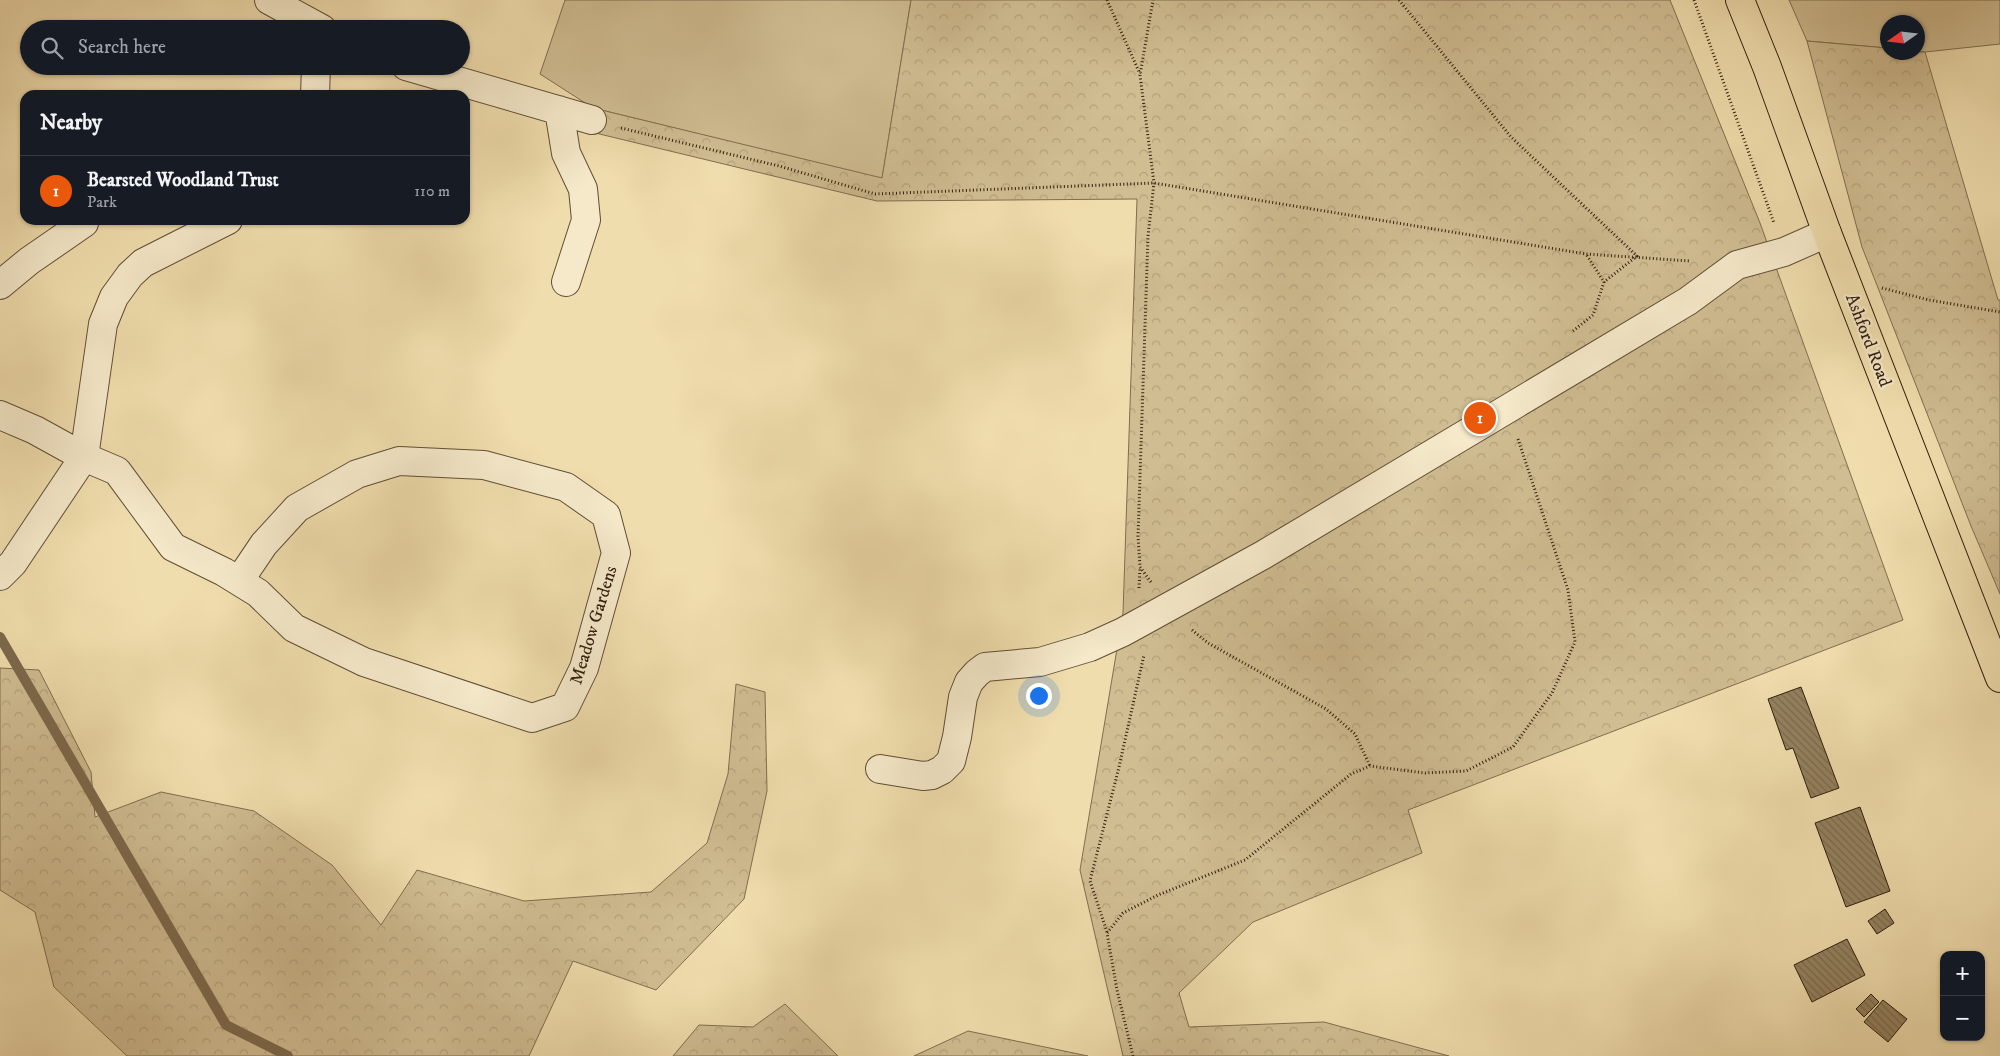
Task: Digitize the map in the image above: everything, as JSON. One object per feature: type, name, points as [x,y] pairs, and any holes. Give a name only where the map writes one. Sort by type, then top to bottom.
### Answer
[{"type":"main road","name":"Ashford Road","points":[[1740,0],[1767,67],[1827,233],[2000,678]]},
{"type":"street","points":[[269,0],[305,20]]},
{"type":"street","points":[[315,90],[316,75]]},
{"type":"street","points":[[437,75],[592,120]]},
{"type":"street","points":[[559,110],[566,153],[583,189],[586,220],[566,282]]},
{"type":"street","points":[[0,285],[29,260],[81,225]]},
{"type":"street","points":[[0,576],[12,563],[84,457],[103,324],[114,298],[130,275],[143,263],[218,225]]},
{"type":"street","points":[[880,769],[923,776],[932,776],[942,770],[951,761],[963,697],[969,682],[985,667],[1040,662],[1090,647],[1142,622],[1263,555],[1688,301],[1737,265],[1784,252],[1827,233]]},
{"type":"street","name":"Meadow Gardens","points":[[0,416],[35,430],[84,457],[117,471],[173,547],[239,581],[258,593],[294,628],[364,662],[532,718],[565,707],[584,668],[616,553],[606,515],[566,487],[484,465],[399,461],[357,474],[297,508],[264,544],[239,581]]},
{"type":"path","points":[[1107,0],[1140,75],[1154,183],[1147,255],[1138,536],[1140,567],[1138,608],[1147,644],[1090,881],[1107,933],[1115,980],[1133,1055]]},
{"type":"path","points":[[1140,75],[1153,0]]},
{"type":"path","points":[[1399,0],[1511,137],[1637,256]]},
{"type":"path","points":[[1694,0],[1784,252]]},
{"type":"path","points":[[592,120],[779,166],[875,194],[1154,183],[1586,254],[1637,256],[1737,265]]},
{"type":"path","points":[[1586,254],[1604,282]]},
{"type":"path","points":[[1570,334],[1593,315],[1604,282],[1637,256]]},
{"type":"path","points":[[1845,278],[1929,300],[2000,312]]},
{"type":"path","points":[[1107,933],[1123,913],[1158,895],[1245,860],[1351,774],[1370,766],[1425,773],[1466,771],[1513,747],[1552,693],[1575,642],[1568,590],[1525,462],[1510,407]]},
{"type":"path","points":[[1140,567],[1177,618],[1208,643],[1326,709],[1355,734],[1370,766]]},
{"type":"green space","points":[[565,0],[911,0],[882,179],[593,108],[540,74]]},
{"type":"green space","points":[[911,0],[1670,0],[1760,223],[1903,620],[1408,810],[1422,853],[1253,922],[1179,993],[1189,1027],[1324,1022],[1449,1056],[1123,1056],[1080,870],[1123,613],[1137,199],[877,201],[587,131],[593,108],[882,178]]},
{"type":"green space","points":[[1789,0],[2000,0],[2000,44],[1925,52],[1925,15],[1880,15],[1880,47],[1807,41]]},
{"type":"green space","points":[[1807,41],[1880,47],[1880,60],[1925,60],[1925,52],[1998,300],[2000,300],[2000,594],[1971,526],[1862,247]]},
{"type":"green space","points":[[0,668],[39,670],[91,772],[95,817],[161,792],[254,811],[332,865],[381,925],[417,870],[524,901],[651,892],[707,843],[728,774],[736,684],[765,692],[767,791],[744,899],[656,990],[573,961],[529,1056],[127,1056],[54,987],[35,912],[0,890]]},
{"type":"green space","points":[[785,1004],[838,1056],[673,1056],[699,1025],[753,1027]]},
{"type":"green space","points":[[968,1031],[1088,1056],[914,1056]]},
{"type":"building","points":[[1801,687],[1839,788],[1811,798],[1793,748],[1786,750],[1768,699]]},
{"type":"building","points":[[1860,807],[1890,891],[1846,907],[1815,823]]},
{"type":"building","points":[[1885,909],[1894,923],[1877,934],[1868,921]]},
{"type":"building","points":[[1847,939],[1865,975],[1812,1002],[1794,965]]},
{"type":"building","points":[[1871,994],[1879,1002],[1864,1017],[1856,1009]]},
{"type":"building","points":[[1883,1000],[1907,1019],[1888,1042],[1864,1022]]},
{"type":"waterway","points":[[0,637],[226,1025],[288,1056]]},
{"type":"place","name":"Bearsted Woodland Trust","points":[[1480,418]]}]
